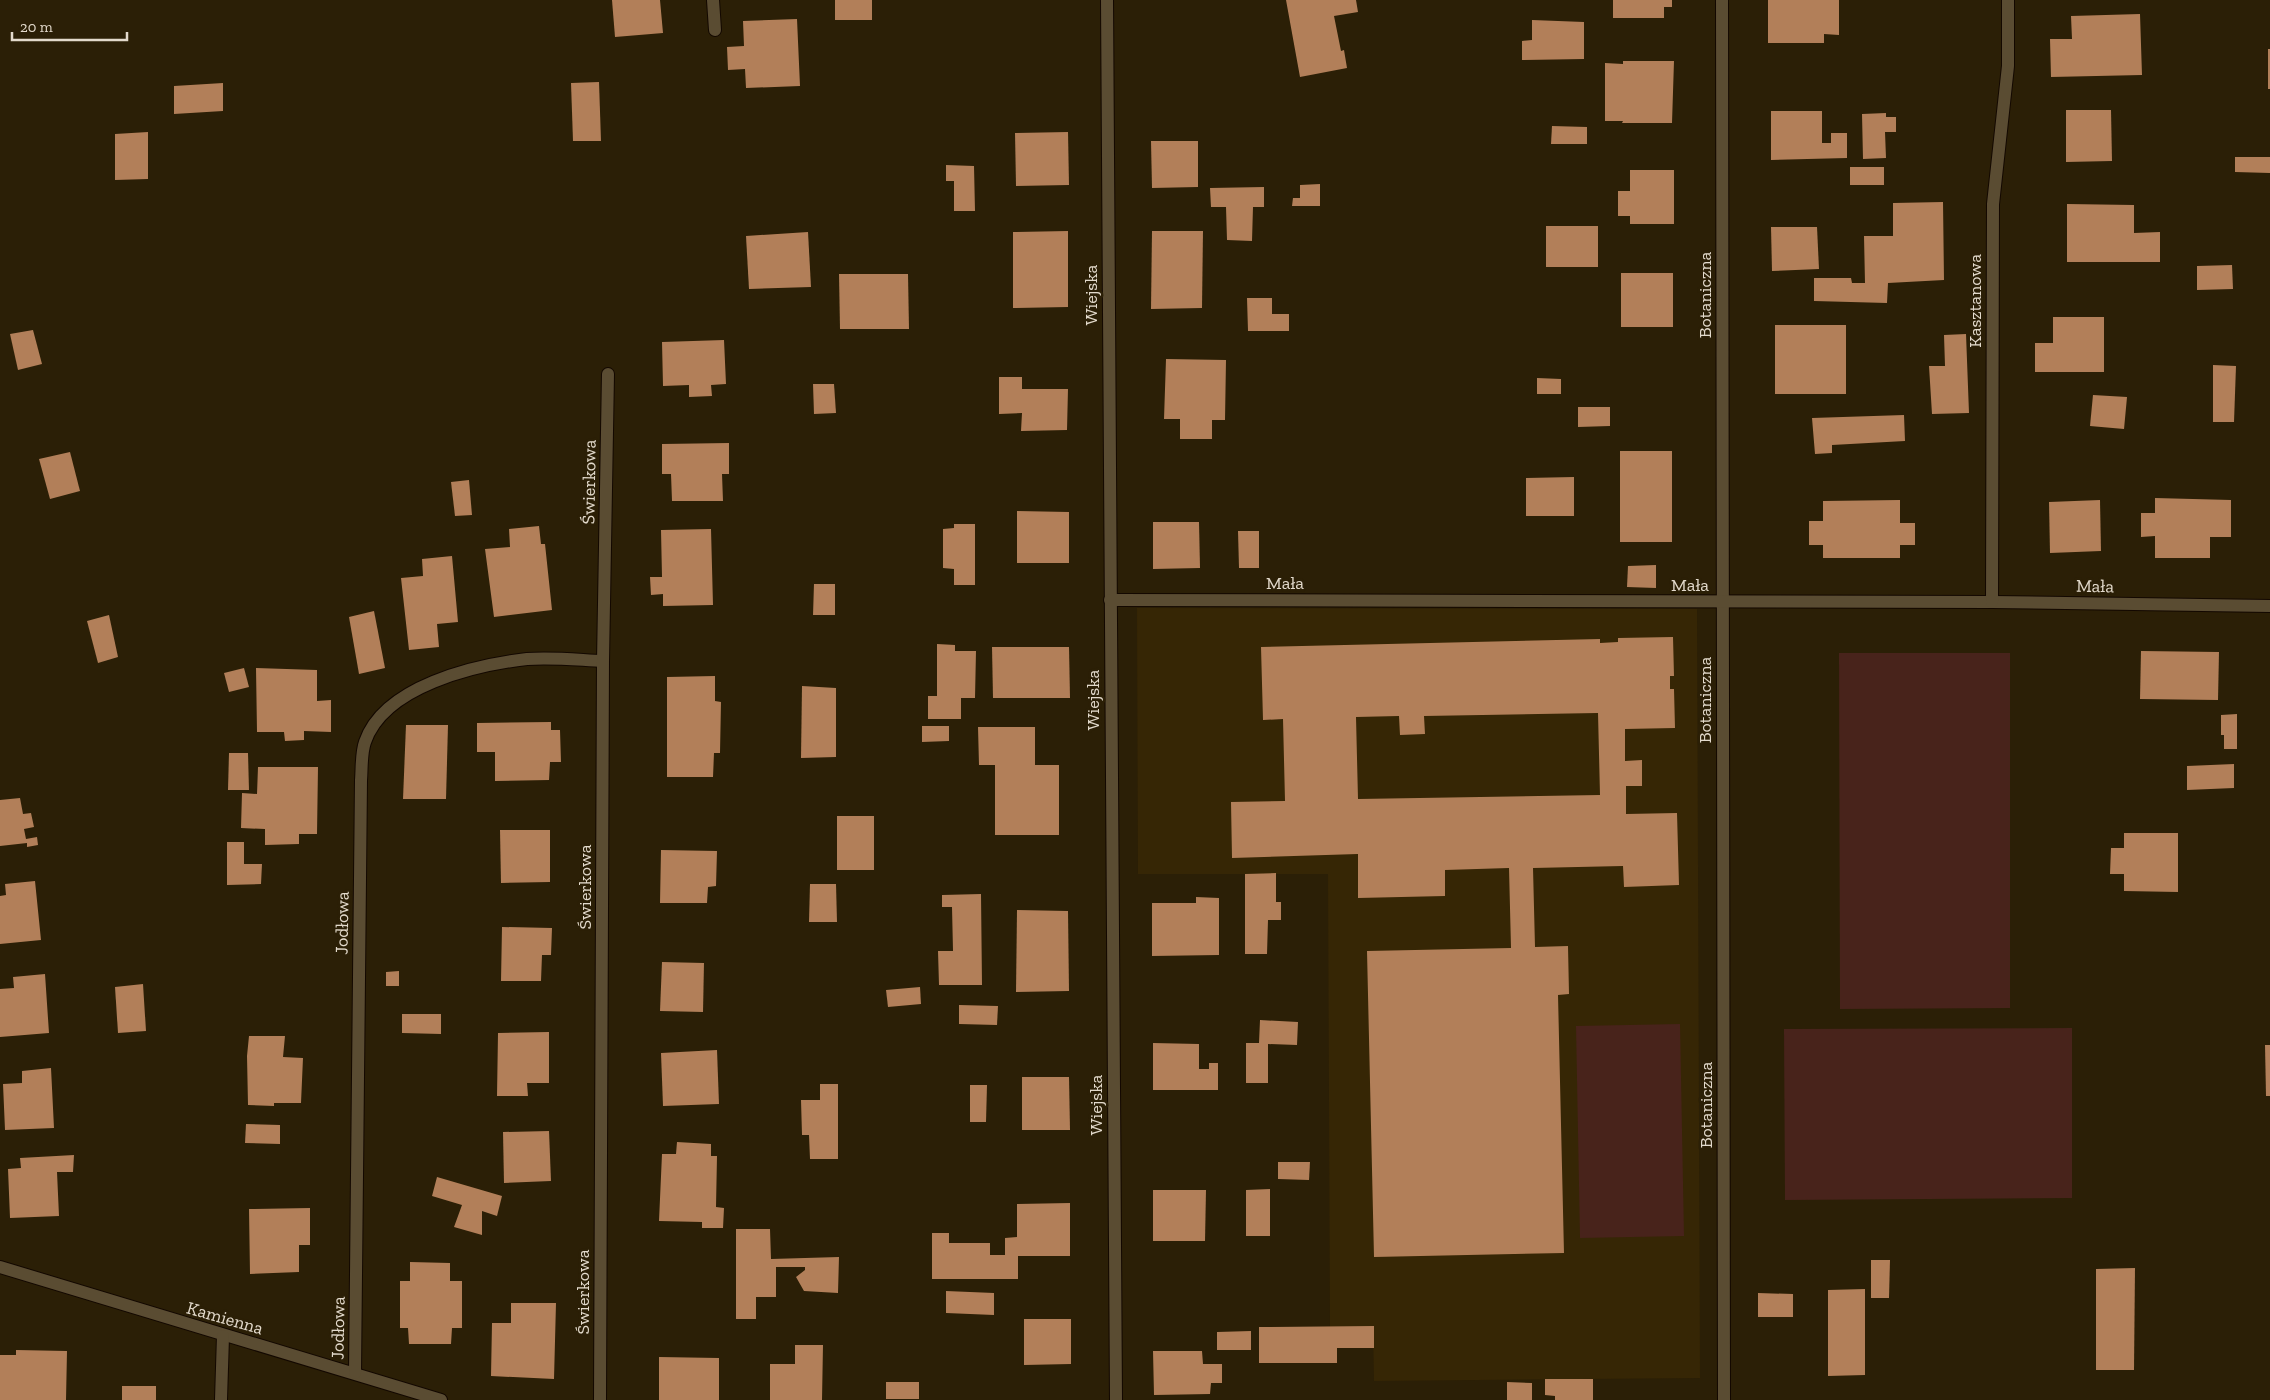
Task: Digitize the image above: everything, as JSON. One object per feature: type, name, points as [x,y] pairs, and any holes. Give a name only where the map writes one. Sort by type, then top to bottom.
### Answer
[{"type":"street","points":[[713,0],[715,30]]},
{"type":"street","name":"Wiejska","points":[[1107,0],[1116,1400]]},
{"type":"street","name":"Botaniczna","points":[[1722,0],[1724,1400]]},
{"type":"street","name":"Kasztanowa","points":[[1992,602],[1993,204],[2008,66],[2008,0]]},
{"type":"street","name":"Świerkowa","points":[[600,1400],[604,661],[608,374]]},
{"type":"street","name":"Mała","points":[[1110,600],[1722,603],[1992,602],[2270,606]]},
{"type":"street","name":"Jodłowa","points":[[355,1373],[361,780],[365,742],[383,712],[408,693],[440,679],[483,667],[528,659],[604,661]]},
{"type":"street","name":"Kamienna","points":[[0,1267],[223,1336],[355,1373],[440,1400]]},
{"type":"street","points":[[222,1400],[223,1336]]},
{"type":"shaded area","points":[[1137,608],[1697,609],[1700,1378],[1374,1381],[1373,1326],[1330,1327],[1328,874],[1138,874]]},
{"type":"shaded area","points":[[1839,653],[2010,653],[2010,1008],[1840,1009]]},
{"type":"shaded area","points":[[1680,1024],[1684,1236],[1580,1238],[1576,1026]]},
{"type":"shaded area","points":[[2072,1028],[2072,1198],[1785,1200],[1784,1029]]},
{"type":"building","points":[[612,0],[660,0],[663,33],[615,37]]},
{"type":"building","points":[[835,0],[872,0],[872,20],[835,20]]},
{"type":"building","points":[[1286,0],[1356,0],[1358,12],[1334,16],[1341,51],[1344,50],[1347,68],[1300,77]]},
{"type":"building","points":[[1613,0],[1672,0],[1672,7],[1664,7],[1664,18],[1613,18]]},
{"type":"building","points":[[1768,0],[1839,0],[1839,35],[1824,34],[1824,43],[1768,43]]},
{"type":"building","points":[[2140,14],[2142,75],[2051,77],[2050,39],[2072,39],[2071,16]]},
{"type":"building","points":[[797,19],[800,86],[746,88],[745,69],[728,70],[727,47],[744,46],[743,21]]},
{"type":"building","points":[[1532,20],[1584,22],[1584,59],[1522,60],[1522,41],[1532,40]]},
{"type":"building","points":[[2268,49],[2270,49],[2270,89],[2268,89]]},
{"type":"building","points":[[1623,61],[1674,61],[1672,123],[1605,121],[1605,63],[1623,64]]},
{"type":"building","points":[[599,82],[601,141],[573,141],[571,83]]},
{"type":"building","points":[[223,83],[223,111],[174,114],[174,86]]},
{"type":"building","points":[[2066,110],[2111,110],[2112,161],[2066,162]]},
{"type":"building","points":[[1771,111],[1822,111],[1822,143],[1831,143],[1831,133],[1847,133],[1847,158],[1771,160]]},
{"type":"building","points":[[1886,113],[1886,117],[1896,117],[1896,132],[1885,132],[1886,158],[1863,159],[1862,114]]},
{"type":"building","points":[[1552,126],[1587,127],[1587,144],[1551,144]]},
{"type":"building","points":[[148,132],[148,179],[115,180],[115,134]]},
{"type":"building","points":[[1068,132],[1069,185],[1016,186],[1015,133]]},
{"type":"building","points":[[1151,141],[1198,141],[1198,187],[1152,188]]},
{"type":"building","points":[[2235,157],[2270,157],[2270,173],[2235,172]]},
{"type":"building","points":[[946,165],[974,166],[975,211],[954,211],[954,181],[946,181]]},
{"type":"building","points":[[1850,167],[1884,167],[1884,185],[1850,185]]},
{"type":"building","points":[[1630,170],[1674,170],[1674,224],[1630,224],[1630,216],[1618,216],[1618,191],[1630,191]]},
{"type":"building","points":[[1320,184],[1320,206],[1292,206],[1293,198],[1300,198],[1300,185]]},
{"type":"building","points":[[1264,187],[1264,207],[1253,207],[1252,241],[1227,240],[1226,207],[1211,207],[1210,188]]},
{"type":"building","points":[[1943,202],[1944,280],[1888,283],[1887,303],[1814,301],[1814,278],[1851,278],[1852,283],[1865,283],[1864,236],[1893,236],[1893,203]]},
{"type":"building","points":[[2067,204],[2134,205],[2134,233],[2160,232],[2160,262],[2067,262]]},
{"type":"building","points":[[1546,226],[1598,226],[1598,267],[1546,267]]},
{"type":"building","points":[[1771,227],[1817,227],[1819,269],[1772,271]]},
{"type":"building","points":[[1068,231],[1068,307],[1013,308],[1013,232]]},
{"type":"building","points":[[1152,231],[1203,231],[1202,308],[1151,309]]},
{"type":"building","points":[[808,232],[811,287],[749,289],[746,236]]},
{"type":"building","points":[[2232,265],[2233,289],[2197,290],[2197,266]]},
{"type":"building","points":[[1621,273],[1673,273],[1673,327],[1621,327]]},
{"type":"building","points":[[839,274],[908,274],[909,329],[840,329]]},
{"type":"building","points":[[1247,298],[1272,298],[1272,314],[1289,314],[1289,331],[1248,331]]},
{"type":"building","points":[[2053,317],[2104,317],[2104,372],[2035,372],[2035,343],[2053,343]]},
{"type":"building","points":[[1775,325],[1846,325],[1846,394],[1775,394]]},
{"type":"building","points":[[33,330],[42,364],[18,370],[10,334]]},
{"type":"building","points":[[1966,334],[1969,413],[1932,414],[1929,366],[1945,366],[1944,335]]},
{"type":"building","points":[[724,340],[726,384],[711,385],[712,396],[689,397],[689,385],[663,386],[662,342]]},
{"type":"building","points":[[1166,359],[1226,360],[1225,420],[1212,420],[1212,439],[1180,439],[1180,419],[1164,419]]},
{"type":"building","points":[[2213,365],[2236,366],[2234,422],[2213,422]]},
{"type":"building","points":[[999,377],[1022,377],[1022,389],[1068,389],[1067,430],[1021,431],[1022,413],[999,414]]},
{"type":"building","points":[[1537,378],[1561,379],[1561,394],[1537,394]]},
{"type":"building","points":[[813,384],[834,384],[836,413],[814,414]]},
{"type":"building","points":[[2093,395],[2127,397],[2124,429],[2090,426]]},
{"type":"building","points":[[1578,407],[1610,407],[1610,426],[1578,427]]},
{"type":"building","points":[[1904,415],[1905,441],[1832,445],[1832,453],[1815,454],[1812,418]]},
{"type":"building","points":[[729,443],[729,474],[722,474],[723,501],[672,501],[671,474],[662,474],[662,444]]},
{"type":"building","points":[[1620,451],[1672,451],[1672,542],[1620,542]]},
{"type":"building","points":[[70,452],[80,491],[50,499],[39,459]]},
{"type":"building","points":[[1574,477],[1574,516],[1526,516],[1526,478]]},
{"type":"building","points":[[469,480],[472,515],[455,516],[451,482]]},
{"type":"building","points":[[2155,498],[2231,500],[2231,537],[2210,537],[2210,558],[2155,558],[2155,536],[2141,537],[2141,513],[2155,513]]},
{"type":"building","points":[[1900,500],[1900,523],[1915,523],[1915,545],[1900,545],[1900,558],[1823,558],[1823,545],[1809,545],[1809,521],[1823,521],[1823,501]]},
{"type":"building","points":[[2100,500],[2101,551],[2050,553],[2049,502]]},
{"type":"building","points":[[1017,511],[1069,512],[1069,563],[1017,563]]},
{"type":"building","points":[[1153,522],[1199,522],[1200,568],[1153,569]]},
{"type":"building","points":[[954,524],[975,524],[975,585],[954,585],[954,569],[943,568],[943,529],[954,528]]},
{"type":"building","points":[[539,526],[541,544],[545,544],[552,610],[494,617],[485,549],[510,547],[509,529]]},
{"type":"building","points":[[711,529],[713,605],[663,606],[663,594],[651,595],[650,577],[662,577],[661,530]]},
{"type":"building","points":[[1238,531],[1259,531],[1259,568],[1239,568]]},
{"type":"building","points":[[452,556],[458,622],[437,624],[439,647],[409,650],[401,578],[423,576],[422,559]]},
{"type":"building","points":[[1656,565],[1656,588],[1627,587],[1628,566]]},
{"type":"building","points":[[814,584],[835,584],[835,615],[813,615]]},
{"type":"building","points":[[374,611],[385,668],[359,674],[349,617]]},
{"type":"building","points":[[109,615],[118,657],[98,663],[87,621]]},
{"type":"building","points":[[1673,637],[1674,676],[1670,676],[1670,689],[1674,689],[1675,728],[1625,729],[1625,761],[1642,760],[1642,786],[1626,786],[1626,814],[1677,813],[1679,885],[1624,887],[1623,866],[1533,868],[1535,947],[1568,946],[1569,994],[1558,995],[1564,1253],[1374,1257],[1367,951],[1511,948],[1509,868],[1445,870],[1445,896],[1358,898],[1358,854],[1232,858],[1231,802],[1285,801],[1283,719],[1263,720],[1261,647],[1600,639],[1600,643],[1618,642],[1618,638]],"holes":[[[1598,713],[1600,795],[1358,799],[1356,717],[1399,716],[1400,735],[1425,734],[1424,716]]]},
{"type":"building","points":[[937,644],[955,645],[955,651],[976,651],[975,698],[961,698],[961,719],[928,719],[928,696],[937,696]]},
{"type":"building","points":[[992,647],[1069,647],[1070,698],[993,698]]},
{"type":"building","points":[[2141,651],[2219,652],[2218,700],[2140,699]]},
{"type":"building","points":[[244,668],[249,687],[229,692],[224,673]]},
{"type":"building","points":[[256,668],[317,670],[317,701],[331,700],[331,732],[304,731],[304,740],[285,741],[284,732],[257,732]]},
{"type":"building","points":[[715,676],[715,701],[721,702],[720,753],[714,753],[713,777],[667,777],[667,677]]},
{"type":"building","points":[[802,686],[836,688],[836,757],[801,758]]},
{"type":"building","points":[[2237,714],[2237,749],[2224,749],[2224,735],[2221,735],[2221,715]]},
{"type":"building","points":[[551,722],[551,730],[560,730],[561,762],[550,762],[549,780],[495,781],[495,752],[477,752],[477,723]]},
{"type":"building","points":[[406,725],[448,725],[446,799],[403,799]]},
{"type":"building","points":[[922,726],[949,726],[949,741],[922,742]]},
{"type":"building","points":[[978,727],[1035,727],[1035,765],[1059,765],[1059,835],[995,835],[995,765],[979,765]]},
{"type":"building","points":[[229,753],[248,753],[249,790],[228,790]]},
{"type":"building","points":[[2234,764],[2234,788],[2187,790],[2187,766]]},
{"type":"building","points":[[258,767],[318,767],[317,834],[299,834],[299,844],[265,845],[265,829],[241,828],[242,793],[257,794]]},
{"type":"building","points":[[20,798],[23,814],[31,813],[34,827],[24,829],[26,839],[37,837],[38,845],[27,847],[27,843],[0,846],[0,800]]},
{"type":"building","points":[[837,816],[874,816],[874,870],[837,870]]},
{"type":"building","points":[[500,830],[550,830],[550,882],[501,883]]},
{"type":"building","points":[[2124,833],[2178,833],[2178,892],[2124,891],[2124,874],[2110,874],[2111,848],[2124,848]]},
{"type":"building","points":[[227,842],[244,842],[244,864],[262,864],[261,884],[227,885]]},
{"type":"building","points":[[661,850],[717,851],[716,886],[708,887],[707,903],[660,903]]},
{"type":"building","points":[[1276,873],[1276,902],[1281,902],[1281,920],[1268,920],[1267,954],[1245,954],[1245,874]]},
{"type":"building","points":[[35,881],[41,940],[0,944],[0,896],[6,895],[5,884]]},
{"type":"building","points":[[810,884],[836,884],[837,922],[809,922]]},
{"type":"building","points":[[981,894],[982,985],[939,985],[938,951],[953,951],[952,907],[942,907],[942,895]]},
{"type":"building","points":[[1196,897],[1219,898],[1219,955],[1152,956],[1152,903],[1196,903]]},
{"type":"building","points":[[1017,910],[1068,911],[1069,991],[1016,992]]},
{"type":"building","points":[[502,927],[552,928],[551,955],[542,955],[541,981],[501,981]]},
{"type":"building","points":[[662,962],[704,963],[703,1012],[660,1011]]},
{"type":"building","points":[[399,971],[399,986],[386,986],[386,972]]},
{"type":"building","points":[[45,974],[49,1033],[0,1037],[0,989],[14,988],[13,977]]},
{"type":"building","points":[[143,984],[146,1031],[118,1033],[115,987]]},
{"type":"building","points":[[920,987],[921,1004],[888,1007],[886,990]]},
{"type":"building","points":[[959,1005],[998,1006],[997,1025],[959,1024]]},
{"type":"building","points":[[402,1014],[441,1014],[441,1034],[402,1033]]},
{"type":"building","points":[[1260,1020],[1298,1022],[1297,1045],[1268,1044],[1268,1083],[1246,1083],[1246,1043],[1259,1043]]},
{"type":"building","points":[[549,1032],[549,1083],[527,1083],[528,1096],[497,1096],[498,1033]]},
{"type":"building","points":[[249,1036],[285,1036],[283,1057],[303,1058],[301,1103],[274,1103],[274,1106],[248,1105],[247,1056]]},
{"type":"building","points":[[1153,1043],[1199,1044],[1199,1069],[1209,1069],[1209,1063],[1218,1063],[1218,1090],[1153,1090]]},
{"type":"building","points":[[2265,1045],[2270,1045],[2270,1096],[2266,1096]]},
{"type":"building","points":[[717,1050],[719,1104],[663,1106],[661,1053]]},
{"type":"building","points":[[51,1068],[54,1128],[5,1130],[3,1084],[22,1083],[22,1071]]},
{"type":"building","points":[[1022,1077],[1069,1077],[1070,1130],[1022,1130]]},
{"type":"building","points":[[820,1084],[838,1084],[838,1159],[810,1159],[809,1135],[802,1135],[801,1100],[820,1100]]},
{"type":"building","points":[[970,1085],[987,1085],[986,1122],[970,1122]]},
{"type":"building","points":[[246,1124],[280,1125],[280,1144],[245,1143]]},
{"type":"building","points":[[549,1131],[551,1181],[504,1183],[503,1132]]},
{"type":"building","points":[[677,1142],[711,1144],[711,1156],[717,1156],[716,1207],[724,1208],[723,1228],[702,1228],[702,1222],[659,1221],[662,1154],[676,1154]]},
{"type":"building","points":[[74,1155],[73,1172],[57,1172],[59,1216],[10,1218],[8,1169],[21,1168],[20,1158]]},
{"type":"building","points":[[1278,1162],[1310,1162],[1309,1180],[1278,1179]]},
{"type":"building","points":[[437,1177],[502,1196],[497,1216],[482,1211],[482,1235],[454,1227],[462,1205],[432,1196]]},
{"type":"building","points":[[1270,1189],[1270,1236],[1246,1236],[1246,1190]]},
{"type":"building","points":[[1153,1190],[1206,1190],[1205,1241],[1153,1241]]},
{"type":"building","points":[[1070,1203],[1070,1256],[1018,1256],[1018,1279],[932,1279],[932,1233],[949,1233],[949,1243],[990,1243],[990,1255],[1005,1255],[1005,1238],[1017,1237],[1017,1204]]},
{"type":"building","points":[[310,1208],[310,1245],[299,1245],[299,1272],[250,1274],[249,1209]]},
{"type":"building","points":[[736,1229],[770,1229],[771,1259],[839,1257],[838,1293],[804,1291],[796,1277],[805,1270],[805,1267],[776,1267],[776,1297],[756,1297],[756,1319],[736,1319]]},
{"type":"building","points":[[1871,1260],[1890,1260],[1889,1298],[1871,1298]]},
{"type":"building","points":[[410,1262],[450,1263],[450,1281],[462,1281],[462,1328],[452,1328],[451,1344],[409,1344],[408,1328],[400,1328],[400,1281],[410,1281]]},
{"type":"building","points":[[2135,1268],[2134,1370],[2096,1370],[2096,1269]]},
{"type":"building","points":[[1865,1289],[1865,1375],[1828,1376],[1828,1290]]},
{"type":"building","points":[[946,1291],[994,1293],[994,1315],[946,1313]]},
{"type":"building","points":[[1758,1293],[1793,1294],[1793,1317],[1758,1317]]},
{"type":"building","points":[[511,1303],[556,1303],[554,1379],[491,1376],[492,1323],[511,1323]]},
{"type":"building","points":[[1024,1319],[1071,1319],[1071,1364],[1024,1365]]},
{"type":"building","points":[[1374,1326],[1374,1348],[1337,1348],[1337,1363],[1259,1363],[1259,1327]]},
{"type":"building","points":[[1251,1331],[1251,1350],[1217,1350],[1217,1332]]},
{"type":"building","points":[[795,1345],[823,1345],[822,1400],[770,1400],[770,1364],[795,1364]]},
{"type":"building","points":[[16,1350],[67,1351],[66,1400],[0,1400],[0,1355],[16,1355]]},
{"type":"building","points":[[1153,1351],[1202,1351],[1203,1364],[1222,1364],[1222,1383],[1211,1383],[1210,1394],[1154,1395]]},
{"type":"building","points":[[659,1357],[719,1358],[719,1400],[659,1400]]},
{"type":"building","points":[[1545,1379],[1593,1379],[1593,1400],[1555,1400],[1555,1396],[1545,1395]]},
{"type":"building","points":[[886,1382],[919,1382],[919,1399],[886,1399]]},
{"type":"building","points":[[1507,1382],[1532,1383],[1532,1400],[1507,1400]]},
{"type":"building","points":[[122,1386],[156,1386],[156,1400],[122,1400]]}]
